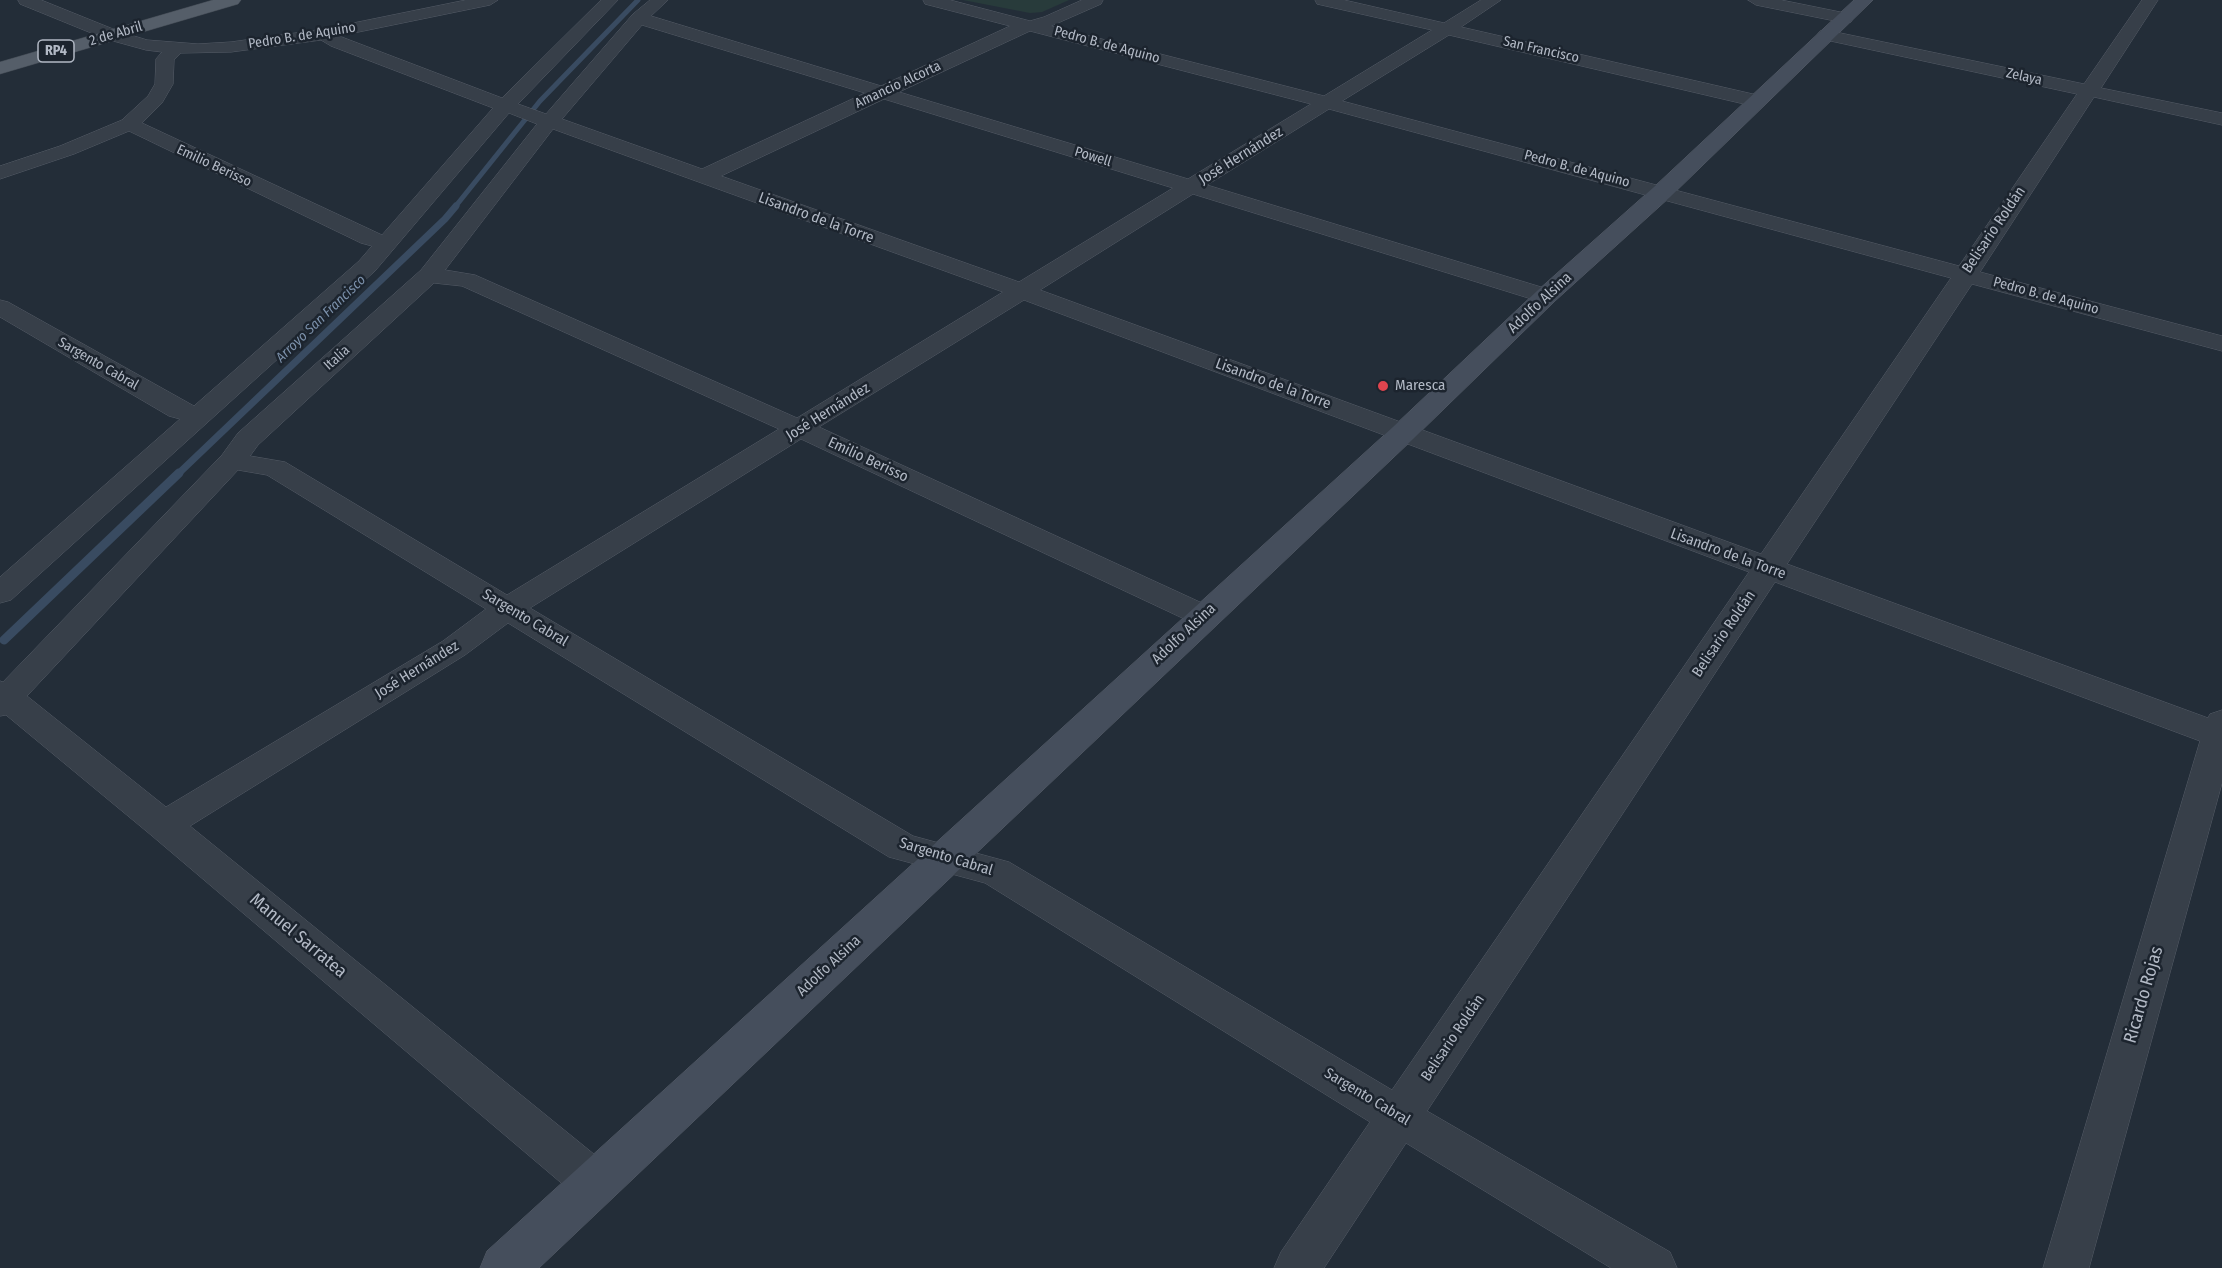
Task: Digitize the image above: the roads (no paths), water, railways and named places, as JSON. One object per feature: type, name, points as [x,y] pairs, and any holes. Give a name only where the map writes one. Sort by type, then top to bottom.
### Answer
[{"type":"main road","name":"2 de Abril","points":[[0,68],[232,0]]},
{"type":"street","points":[[26,0],[112,35]]},
{"type":"street","name":"Pedro B. de Aquino","points":[[112,35],[147,45],[175,49],[231,47],[324,34],[490,0]]},
{"type":"street","points":[[0,593],[366,266],[610,0]]},
{"type":"street","name":"Italia","points":[[2,698],[232,460],[248,439],[429,275],[544,119],[639,18],[660,0]]},
{"type":"street","name":"Pedro B. de Aquino","points":[[931,0],[1328,103],[2222,344]]},
{"type":"street","name":"Amancio Alcorta","points":[[703,177],[1017,29],[1050,21],[1095,0]]},
{"type":"street","name":"San Francisco","points":[[1323,0],[1757,101]]},
{"type":"street","name":"José Hernández","points":[[164,825],[454,648],[508,608],[1493,0]]},
{"type":"street","points":[[1756,0],[1845,18]]},
{"type":"street","name":"Adolfo Alsina","points":[[504,1268],[1403,433],[1546,296],[1662,192],[1864,0]]},
{"type":"street","name":"Belisario Roldán","points":[[1297,1268],[2150,0]]},
{"type":"street","name":"Powell","points":[[639,18],[1546,296]]},
{"type":"street","name":"Lisandro de la Torre","points":[[324,34],[337,42],[544,119],[1021,291],[1767,569],[2221,731]]},
{"type":"street","name":"Zelaya","points":[[1826,35],[2222,119]]},
{"type":"street","points":[[0,173],[75,147],[129,124],[155,99],[164,84],[165,59],[175,49]]},
{"type":"street","name":"Emilio Berisso","points":[[129,124],[369,238],[387,243]]},
{"type":"street","name":"Emilio Berisso","points":[[429,275],[467,280],[801,429],[1204,616]]},
{"type":"street","name":"Sargento Cabral","points":[[0,307],[178,411],[199,416]]},
{"type":"street","name":"Sargento Cabral","points":[[232,460],[274,468],[902,847],[996,872],[1654,1268]]},
{"type":"street","name":"Manuel Sarratea","points":[[2,698],[164,825],[595,1183]]},
{"type":"street","name":"Ricardo Rojas","points":[[2066,1268],[2221,731]]},
{"type":"waterway","name":"Arroyo San Francisco","points":[[455,207],[540,101],[638,0]]},
{"type":"waterway","name":"Arroyo San Francisco","points":[[178,474],[456,206]]},
{"type":"waterway","name":"Arroyo San Francisco","points":[[4,640],[179,473]]},
{"type":"place","name":"Maresca","points":[[1383,386]]}]
